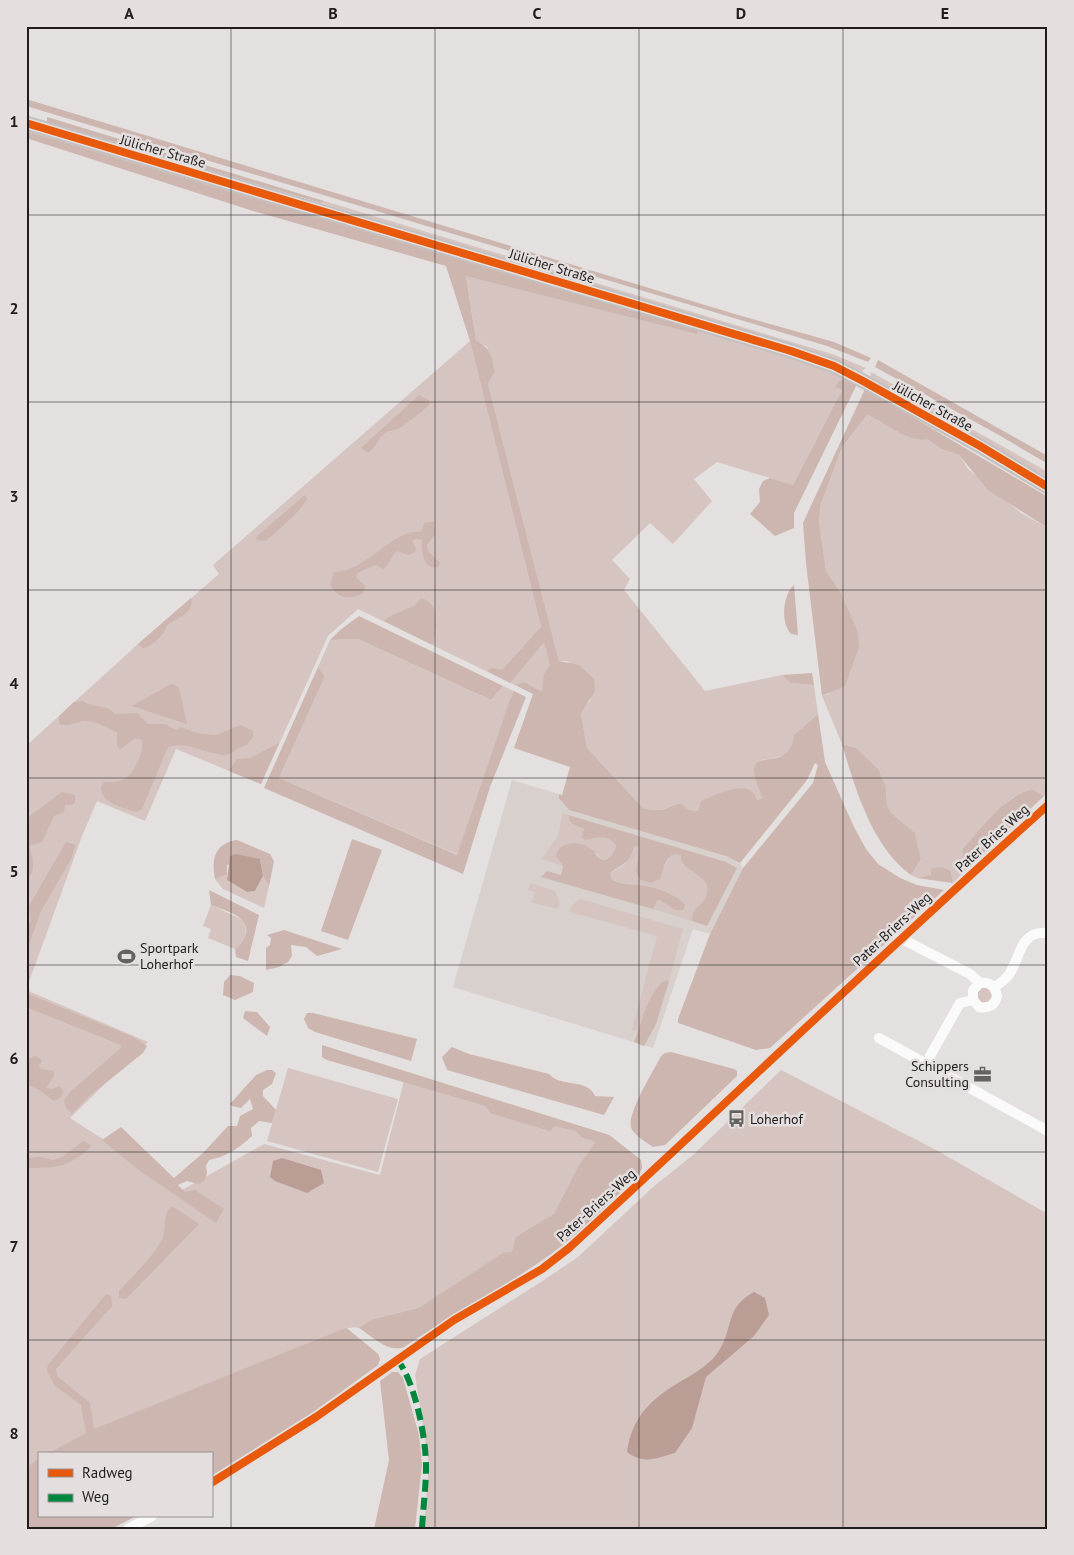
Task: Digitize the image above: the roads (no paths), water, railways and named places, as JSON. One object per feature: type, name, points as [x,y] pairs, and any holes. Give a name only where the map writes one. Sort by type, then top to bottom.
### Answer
[{"type":"street","name":"Jülicher Straße","points":[[26,123],[791,350],[834,366],[863,381],[980,446],[1048,487]]},
{"type":"street","name":"Pater Bries Weg","points":[[953,889],[1048,805]]},
{"type":"street","name":"Pater-Briers-Weg","points":[[212,1482],[316,1417],[454,1320],[542,1269],[569,1248],[731,1099],[953,889]]},
{"type":"street","points":[[994,987],[1006,980],[1025,941],[1036,934],[1048,933]]},
{"type":"street","points":[[900,938],[970,974],[980,984]]},
{"type":"street","points":[[980,984],[990,984],[994,987],[997,996],[993,1005],[979,1007],[972,1000],[973,990],[980,984]]},
{"type":"street","points":[[930,1066],[930,1056],[960,1003],[972,1000]]},
{"type":"street","points":[[879,1038],[1048,1131]]},
{"type":"street","points":[[128,1529],[148,1518]]},
{"type":"place","name":"Sportpark Loherhof","points":[[126,956]]},
{"type":"place","name":"Schippers Consulting","points":[[983,1074]]},
{"type":"place","name":"Loherhof","points":[[736,1119]]}]
